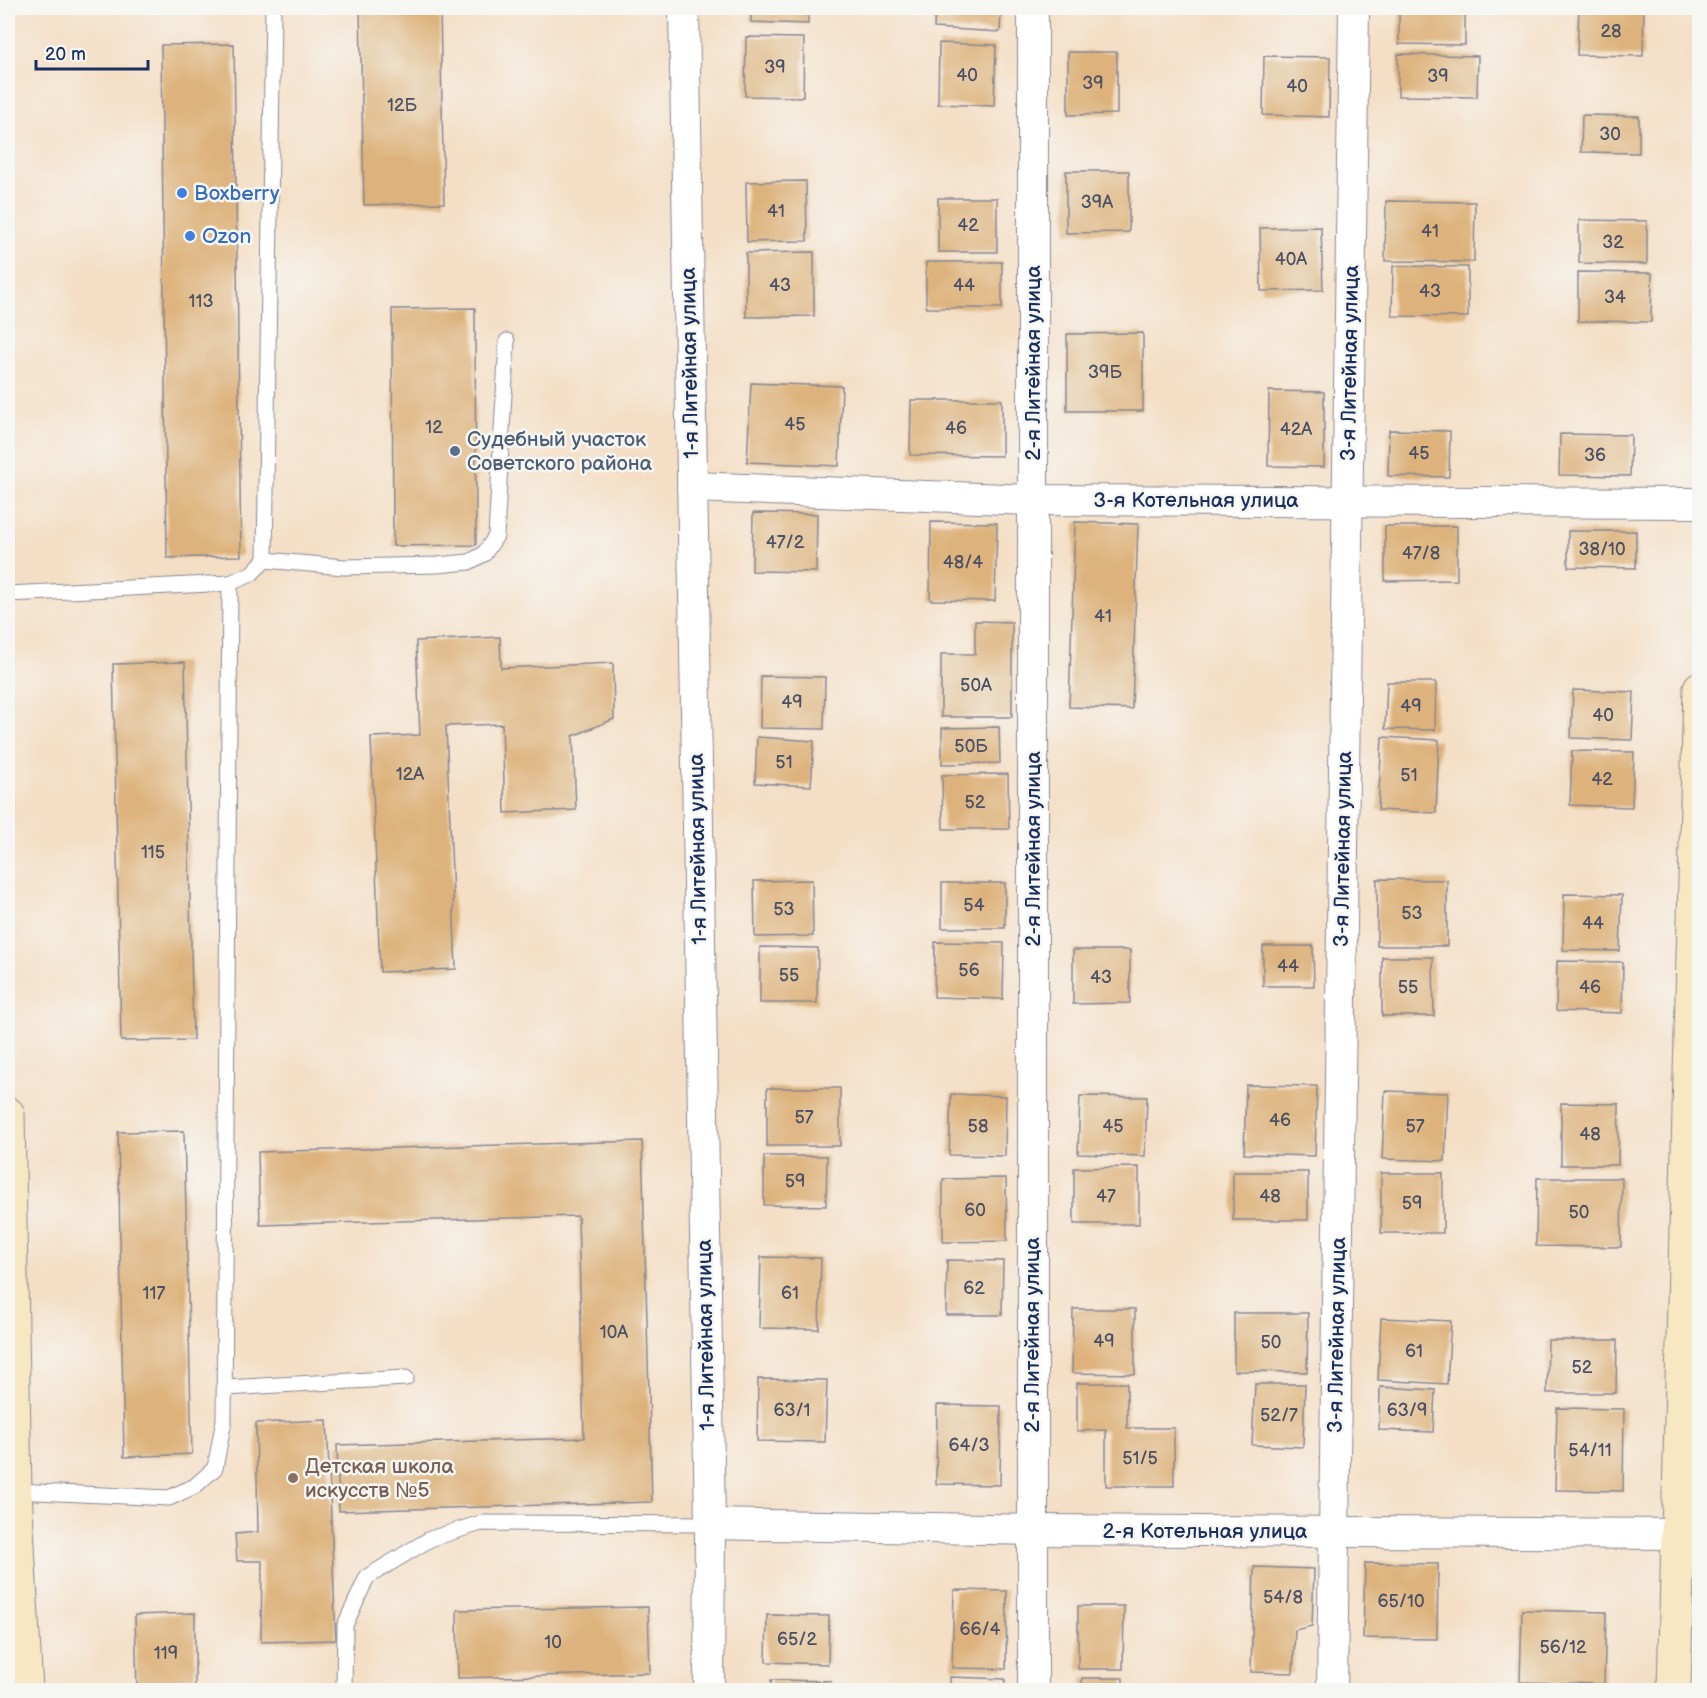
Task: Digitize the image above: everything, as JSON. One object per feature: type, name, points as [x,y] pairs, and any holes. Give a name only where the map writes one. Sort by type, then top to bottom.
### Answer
[{"type":"street","name":"1-я Литейная улица","points":[[684,8],[710,1524],[709,1690]]},
{"type":"street","name":"2-я Литейная улица","points":[[1033,8],[1033,1690]]},
{"type":"street","name":"3-я Литейная улица","points":[[1332,1690],[1354,8]]},
{"type":"street","name":"3-я Котельная улица","points":[[692,487],[1033,500],[1700,503]]},
{"type":"street","points":[[1674,1690],[1689,1533],[1700,688]]},
{"type":"street","points":[[8,1114],[15,1491],[26,1690]]},
{"type":"street","name":"2-я Котельная улица","points":[[710,1524],[1032,1530],[1689,1533]]},
{"type":"lane","points":[[8,594],[231,583],[250,574],[265,560],[273,8]]},
{"type":"lane","points":[[265,560],[344,567],[426,566],[469,562],[484,554],[496,536],[507,341]]},
{"type":"lane","points":[[15,1491],[169,1498],[195,1486],[215,1468],[224,1420],[225,1388],[231,583]]},
{"type":"lane","points":[[225,1388],[406,1378]]},
{"type":"lane","points":[[344,1690],[345,1625],[368,1577],[430,1539],[480,1523],[710,1524]]},
{"type":"building","points":[[360,8],[440,8],[444,203],[364,205]]},
{"type":"building","points":[[751,8],[808,8],[808,24],[751,22]]},
{"type":"building","points":[[935,8],[1001,8],[1000,32],[934,28]]},
{"type":"building","points":[[1399,8],[1465,8],[1465,45],[1399,44]]},
{"type":"building","points":[[1579,8],[1644,8],[1643,56],[1577,55]]},
{"type":"building","points":[[746,37],[804,38],[803,97],[745,96]]},
{"type":"building","points":[[939,43],[996,45],[994,106],[938,104]]},
{"type":"building","points":[[234,44],[241,556],[167,558],[161,45]]},
{"type":"building","points":[[1068,52],[1117,52],[1117,114],[1068,115]]},
{"type":"building","points":[[1398,54],[1478,56],[1477,97],[1398,96]]},
{"type":"building","points":[[1264,56],[1330,57],[1329,117],[1263,115]]},
{"type":"building","points":[[1582,115],[1639,116],[1639,153],[1581,152]]},
{"type":"building","points":[[1066,171],[1129,171],[1129,232],[1066,233]]},
{"type":"building","points":[[806,181],[807,241],[747,242],[746,182]]},
{"type":"building","points":[[938,198],[997,198],[997,252],[938,252]]},
{"type":"building","points":[[1386,201],[1475,202],[1474,262],[1385,261]]},
{"type":"building","points":[[1579,220],[1647,221],[1647,264],[1579,263]]},
{"type":"building","points":[[1321,227],[1323,290],[1261,291],[1260,228]]},
{"type":"building","points":[[814,252],[814,316],[746,317],[746,253]]},
{"type":"building","points":[[926,262],[1002,262],[1002,308],[926,308]]},
{"type":"building","points":[[1393,266],[1468,267],[1468,317],[1392,316]]},
{"type":"building","points":[[1578,272],[1652,273],[1651,322],[1578,321]]},
{"type":"building","points":[[475,308],[476,545],[393,546],[392,309]]},
{"type":"building","points":[[1143,333],[1143,411],[1067,411],[1067,334]]},
{"type":"building","points":[[751,383],[842,386],[839,466],[747,462]]},
{"type":"building","points":[[1269,391],[1324,392],[1324,467],[1268,466]]},
{"type":"building","points":[[911,400],[1002,400],[1002,456],[910,455]]},
{"type":"building","points":[[1389,430],[1450,431],[1449,477],[1388,476]]},
{"type":"building","points":[[1560,434],[1631,435],[1630,476],[1559,475]]},
{"type":"building","points":[[753,513],[817,514],[816,572],[752,571]]},
{"type":"building","points":[[931,522],[997,523],[995,601],[930,600]]},
{"type":"building","points":[[1075,522],[1138,524],[1132,709],[1069,707]]},
{"type":"building","points":[[1385,526],[1457,526],[1457,580],[1385,581]]},
{"type":"building","points":[[1568,531],[1636,531],[1636,568],[1568,567]]},
{"type":"building","points":[[975,621],[1012,622],[1012,717],[941,717],[941,654],[975,654]]},
{"type":"building","points":[[500,637],[501,668],[613,663],[614,719],[573,736],[576,810],[505,813],[502,724],[446,726],[456,969],[380,972],[371,737],[420,735],[416,641]]},
{"type":"building","points":[[185,662],[193,1040],[121,1041],[113,664]]},
{"type":"building","points":[[761,676],[825,677],[824,729],[760,728]]},
{"type":"building","points":[[1387,682],[1436,682],[1435,730],[1385,729]]},
{"type":"building","points":[[1573,690],[1634,692],[1632,740],[1571,738]]},
{"type":"building","points":[[999,727],[1000,763],[942,764],[942,728]]},
{"type":"building","points":[[757,737],[814,741],[811,786],[755,783]]},
{"type":"building","points":[[1382,737],[1439,740],[1436,813],[1378,810]]},
{"type":"building","points":[[1572,751],[1634,752],[1632,807],[1570,805]]},
{"type":"building","points":[[1008,774],[1009,829],[943,829],[942,775]]},
{"type":"building","points":[[1377,879],[1447,880],[1447,946],[1377,946]]},
{"type":"building","points":[[812,880],[813,936],[755,937],[754,881]]},
{"type":"building","points":[[942,883],[1005,883],[1005,928],[942,928]]},
{"type":"building","points":[[1564,894],[1622,895],[1620,951],[1563,950]]},
{"type":"building","points":[[935,942],[1004,943],[1003,999],[934,997]]},
{"type":"building","points":[[1263,946],[1313,946],[1314,986],[1263,986]]},
{"type":"building","points":[[760,947],[818,948],[817,1003],[760,1003]]},
{"type":"building","points":[[1073,950],[1130,950],[1130,1003],[1073,1004]]},
{"type":"building","points":[[1382,957],[1433,957],[1434,1016],[1382,1016]]},
{"type":"building","points":[[1557,961],[1623,962],[1622,1013],[1556,1011]]},
{"type":"building","points":[[1246,1085],[1317,1086],[1315,1156],[1244,1154]]},
{"type":"building","points":[[767,1088],[840,1088],[840,1146],[767,1146]]},
{"type":"building","points":[[1385,1091],[1448,1093],[1445,1161],[1382,1159]]},
{"type":"building","points":[[951,1094],[1006,1096],[1005,1156],[949,1155]]},
{"type":"building","points":[[1080,1096],[1147,1097],[1145,1156],[1078,1154]]},
{"type":"building","points":[[1561,1103],[1619,1104],[1618,1165],[1561,1165]]},
{"type":"building","points":[[184,1131],[192,1454],[124,1457],[118,1132]]},
{"type":"building","points":[[642,1141],[652,1502],[339,1511],[337,1445],[584,1438],[578,1216],[260,1225],[258,1152]]},
{"type":"building","points":[[764,1156],[827,1156],[826,1206],[764,1205]]},
{"type":"building","points":[[1139,1167],[1139,1224],[1074,1224],[1074,1168]]},
{"type":"building","points":[[1233,1172],[1308,1172],[1308,1220],[1233,1220]]},
{"type":"building","points":[[1381,1173],[1443,1173],[1443,1233],[1381,1233]]},
{"type":"building","points":[[1006,1178],[1007,1241],[943,1242],[943,1179]]},
{"type":"building","points":[[1537,1178],[1622,1178],[1621,1247],[1536,1246]]},
{"type":"building","points":[[761,1257],[821,1258],[819,1329],[759,1328]]},
{"type":"building","points":[[947,1260],[1003,1261],[1002,1315],[946,1315]]},
{"type":"building","points":[[1073,1309],[1135,1309],[1135,1374],[1072,1373]]},
{"type":"building","points":[[1234,1313],[1308,1313],[1307,1372],[1234,1371]]},
{"type":"building","points":[[1381,1318],[1451,1321],[1447,1384],[1378,1380]]},
{"type":"building","points":[[1548,1340],[1617,1340],[1616,1393],[1547,1393]]},
{"type":"building","points":[[758,1379],[827,1380],[825,1442],[757,1441]]},
{"type":"building","points":[[1077,1383],[1127,1383],[1127,1428],[1174,1428],[1174,1486],[1106,1486],[1106,1430],[1077,1431]]},
{"type":"building","points":[[1255,1384],[1305,1384],[1303,1447],[1252,1445]]},
{"type":"building","points":[[1380,1387],[1435,1390],[1433,1432],[1379,1430]]},
{"type":"building","points":[[937,1405],[1001,1406],[1000,1485],[936,1484]]},
{"type":"building","points":[[1557,1408],[1624,1409],[1623,1491],[1555,1490]]},
{"type":"building","name":"Детская школа искусств №5","points":[[327,1420],[336,1640],[261,1642],[262,1561],[237,1561],[235,1534],[258,1532],[256,1423]]},
{"type":"building","points":[[1365,1563],[1438,1564],[1437,1639],[1363,1638]]},
{"type":"building","points":[[1254,1567],[1314,1569],[1312,1626],[1295,1630],[1293,1673],[1251,1672]]},
{"type":"building","points":[[954,1590],[1007,1591],[1006,1669],[952,1668]]},
{"type":"building","points":[[1078,1606],[1124,1606],[1123,1669],[1078,1669]]},
{"type":"building","points":[[648,1607],[650,1673],[458,1678],[457,1610]]},
{"type":"building","points":[[1522,1610],[1606,1612],[1604,1684],[1520,1682]]},
{"type":"building","points":[[195,1613],[195,1690],[137,1690],[135,1615]]},
{"type":"building","points":[[767,1615],[829,1616],[828,1664],[766,1662]]},
{"type":"building","points":[[950,1677],[1005,1679],[1005,1690],[950,1690]]},
{"type":"building","points":[[1082,1678],[1123,1678],[1123,1690],[1082,1690]]},
{"type":"building","points":[[771,1680],[831,1681],[831,1690],[771,1690]]},
{"type":"building","points":[[1252,1686],[1306,1686],[1306,1690],[1252,1690]]},
{"type":"place","name":"Boxberry","points":[[182,193]]},
{"type":"place","name":"Ozon","points":[[190,236]]},
{"type":"place","name":"Судебный участок Советского района","points":[[455,451]]},
{"type":"place","name":"Детская школа искусств №5","points":[[293,1478]]}]
